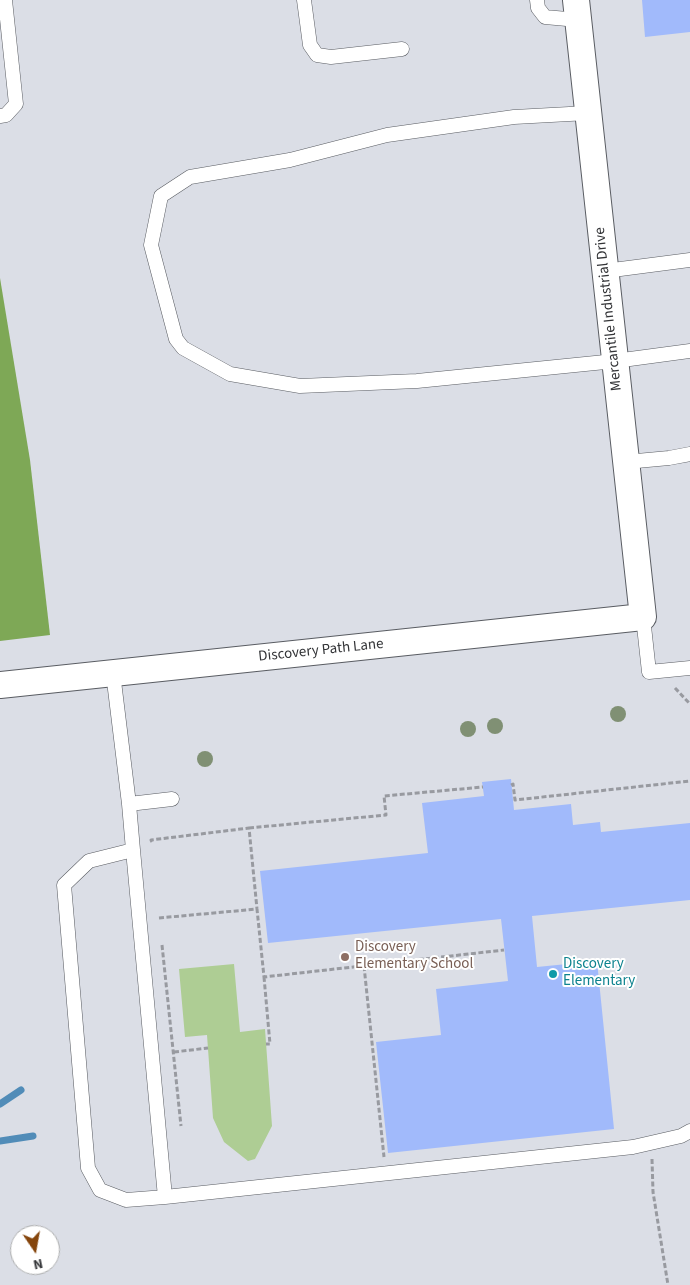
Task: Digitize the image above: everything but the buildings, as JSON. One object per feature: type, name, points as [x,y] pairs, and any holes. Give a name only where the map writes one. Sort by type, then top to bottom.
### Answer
[{"type":"street","name":"Mercantile Industrial Drive","points":[[577,10],[642,617]]},
{"type":"street","name":"Discovery Path Lane","points":[[0,685],[642,617]]},
{"type":"lane","points":[[0,116],[6,115],[16,104],[5,0]]},
{"type":"lane","points":[[304,0],[310,45],[317,55],[331,57],[402,49]]},
{"type":"lane","points":[[537,0],[538,8],[545,17],[577,10]]},
{"type":"lane","points":[[588,113],[514,117],[387,135],[290,160],[190,177],[161,196],[151,244],[176,339],[183,348],[230,374],[300,386],[417,381],[615,361],[690,351]]},
{"type":"lane","points":[[605,271],[690,260]]},
{"type":"lane","points":[[626,462],[690,454]]},
{"type":"lane","points":[[642,617],[649,672],[690,668]]},
{"type":"lane","points":[[113,673],[129,804],[165,1197]]},
{"type":"lane","points":[[129,804],[172,799]]},
{"type":"lane","points":[[133,850],[89,861],[64,885],[88,1168],[100,1190],[126,1200],[165,1197],[633,1147],[681,1136],[690,1132]]},
{"type":"path","points":[[674,688],[690,704]]},
{"type":"path","points":[[511,784],[513,784],[515,800],[690,781]]},
{"type":"path","points":[[152,850],[152,840],[249,828],[386,815],[384,796],[483,787]]},
{"type":"path","points":[[249,828],[270,1044],[266,1044]]},
{"type":"path","points":[[158,908],[160,928]]},
{"type":"path","points":[[160,918],[258,909]]},
{"type":"path","points":[[162,937],[181,1126]]},
{"type":"path","points":[[264,977],[504,950]]},
{"type":"path","points":[[364,966],[384,1161]]},
{"type":"path","points":[[174,1052],[208,1048]]},
{"type":"path","points":[[651,1156],[653,1192],[668,1285]]},
{"type":"green space","points":[[0,278],[30,460],[50,635],[0,641]]},
{"type":"green space","points":[[234,964],[240,1032],[265,1029],[272,1126],[255,1159],[248,1161],[224,1142],[213,1118],[207,1035],[185,1037],[179,969]]},
{"type":"waterway","points":[[0,1104],[21,1090]]},
{"type":"waterway","points":[[0,1141],[33,1136]]},
{"type":"place","name":"Discovery Elementary School","points":[[345,957]]},
{"type":"place","name":"Discovery Elementary","points":[[553,974]]}]
